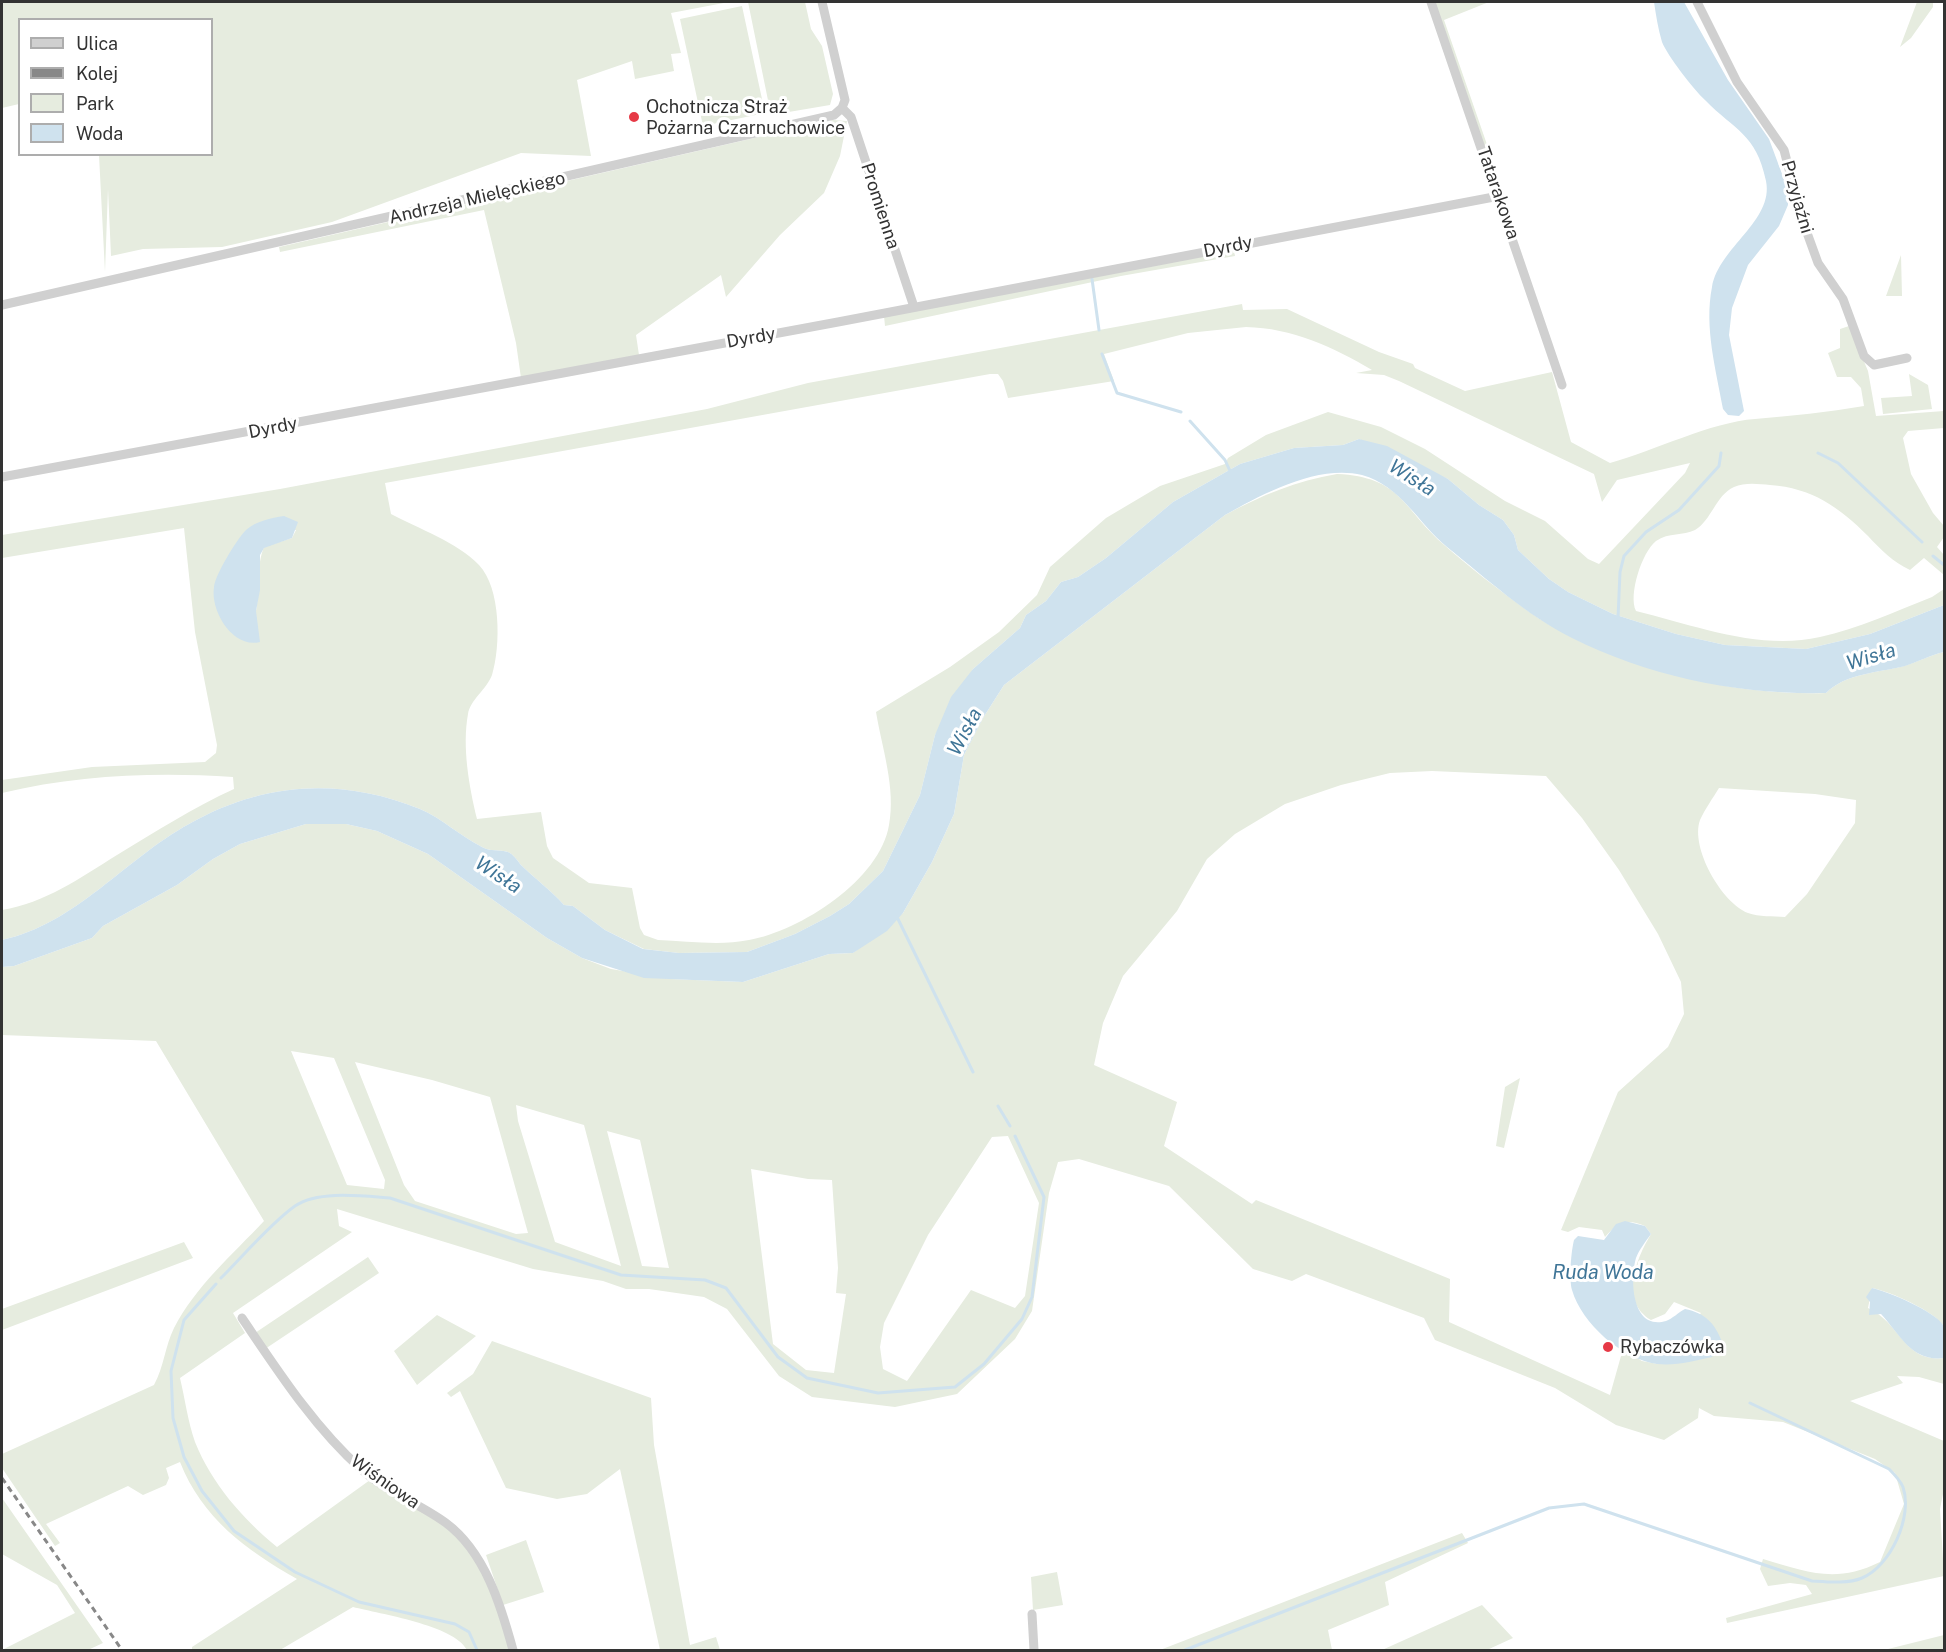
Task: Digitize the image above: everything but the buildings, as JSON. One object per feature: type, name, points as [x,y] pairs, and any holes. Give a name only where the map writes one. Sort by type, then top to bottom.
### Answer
[{"type":"street","points":[[822,2],[843,92],[842,108]]},
{"type":"street","name":"Tatarakowa","points":[[1431,2],[1562,385]]},
{"type":"street","name":"Przyjaźni","points":[[1697,2],[1737,82],[1784,150],[1813,250],[1823,272],[1843,299],[1864,356],[1874,365],[1907,358]]},
{"type":"street","name":"Andrzeja Mielęckiego","points":[[2,305],[831,116],[842,108]]},
{"type":"street","name":"Promienna","points":[[842,108],[851,117],[914,307]]},
{"type":"street","name":"Dyrdy","points":[[2,477],[1499,196]]},
{"type":"street","name":"Wiśniowa","points":[[243,1318],[282,1378],[345,1453],[363,1471],[446,1523],[464,1540],[489,1581],[503,1612],[513,1650]]},
{"type":"street","points":[[1032,1614],[1034,1650]]},
{"type":"green space","points":[[2,2],[729,2],[671,13],[681,53],[671,54],[674,71],[635,79],[632,61],[577,80],[591,156],[521,153],[332,222],[222,247],[143,249],[111,256],[108,189],[105,272],[99,156],[213,156],[213,18],[18,18],[18,104],[2,108]]},
{"type":"green space","points":[[748,2],[805,2],[811,29],[822,46],[833,94],[830,105],[771,115]]},
{"type":"green space","points":[[1434,2],[1489,2],[1444,20],[1503,191],[1500,191]]},
{"type":"green space","points":[[1917,2],[1933,2],[1933,7],[1911,38],[1900,47]]},
{"type":"green space","points":[[742,6],[765,113],[703,126],[680,19]]},
{"type":"green space","points":[[833,120],[847,121],[840,156],[824,193],[780,235],[726,297],[721,275],[636,335],[639,355],[521,378],[516,343],[484,210],[280,252],[279,247]]},
{"type":"green space","points":[[1234,250],[1235,256],[1121,276],[885,326],[884,316]]},
{"type":"green space","points":[[1901,255],[1902,296],[1886,296]]},
{"type":"green space","points":[[1242,304],[1243,310],[1287,309],[1379,352],[1413,364],[1415,368],[1465,391],[1552,372],[1571,442],[1610,463],[1720,425],[1864,406],[1861,388],[1851,377],[1837,377],[1828,353],[1840,348],[1840,329],[1849,326],[1868,371],[1876,416],[1944,411],[1944,428],[1908,431],[1903,438],[1911,474],[1933,513],[1944,526],[1944,537],[1937,547],[1944,555],[1944,575],[1924,558],[1910,570],[1904,567],[1846,516],[1812,495],[1785,487],[1743,484],[1734,487],[1722,496],[1706,520],[1695,530],[1666,536],[1656,541],[1646,554],[1638,574],[1634,595],[1636,611],[1750,639],[1774,641],[1834,634],[1863,625],[1932,597],[1944,589],[1944,605],[1870,634],[1806,649],[1725,645],[1676,634],[1613,614],[1568,592],[1549,579],[1518,550],[1514,535],[1503,520],[1479,505],[1448,479],[1359,439],[1343,445],[1294,448],[1240,464],[1173,502],[1106,558],[1078,577],[1061,582],[1046,601],[1026,615],[1020,628],[973,669],[935,735],[920,795],[883,871],[849,904],[795,934],[747,952],[679,953],[644,949],[605,930],[573,906],[564,905],[510,853],[485,849],[420,809],[361,792],[303,789],[274,792],[245,799],[189,824],[166,838],[77,905],[53,920],[29,932],[2,940],[2,910],[48,896],[175,820],[234,789],[233,777],[146,775],[59,782],[2,793],[2,780],[92,767],[205,762],[216,753],[217,745],[195,632],[184,528],[2,558],[2,535],[280,489],[707,409],[808,383]],"holes":[[[1246,327],[1280,331],[1312,340],[1372,370],[1356,373],[1384,375],[1399,381],[1594,474],[1602,502],[1617,480],[1690,463],[1685,473],[1599,564],[1588,559],[1545,521],[1505,501],[1425,449],[1381,427],[1328,412],[1266,435],[1228,458],[1225,464],[1160,486],[1106,518],[1050,567],[1037,595],[999,632],[950,667],[876,712],[891,797],[889,825],[882,845],[870,865],[835,900],[791,926],[769,935],[738,942],[715,943],[658,940],[644,935],[640,928],[632,888],[589,883],[553,858],[547,846],[541,812],[477,819],[467,766],[466,727],[469,709],[490,680],[495,663],[498,634],[492,588],[479,565],[460,549],[391,514],[385,483],[990,374],[998,374],[1003,381],[1008,398],[1114,381],[1104,354],[1188,333]],[[246,530],[296,530],[292,538],[264,547],[260,562],[256,611]]]},
{"type":"green space","points":[[1909,374],[1928,385],[1932,409],[1883,414],[1881,398],[1912,396]]},
{"type":"green space","points":[[1337,474],[1358,476],[1388,488],[1452,552],[1538,618],[1591,645],[1665,672],[1744,689],[1826,693],[1843,681],[1904,666],[1944,652],[1944,1327],[1940,1321],[1923,1309],[1889,1293],[1872,1288],[1868,1308],[1879,1315],[1911,1348],[1920,1354],[1931,1358],[1944,1358],[1944,1384],[1919,1377],[1897,1376],[1903,1383],[1850,1401],[1944,1441],[1944,1489],[1940,1509],[1944,1576],[1727,1623],[1726,1618],[1812,1594],[1806,1585],[1790,1583],[1768,1586],[1760,1569],[1763,1559],[1822,1574],[1849,1573],[1880,1562],[1904,1504],[1895,1473],[1875,1459],[1783,1422],[1714,1416],[1699,1408],[1698,1418],[1664,1440],[1616,1425],[1555,1388],[1435,1340],[1424,1318],[1306,1274],[1292,1281],[1253,1269],[1169,1186],[1079,1159],[1058,1162],[1049,1193],[1032,1311],[1015,1339],[957,1394],[895,1407],[812,1397],[779,1376],[727,1309],[704,1297],[649,1289],[626,1289],[603,1281],[533,1269],[337,1209],[339,1226],[352,1232],[233,1313],[245,1333],[180,1378],[195,1442],[210,1472],[229,1499],[277,1547],[370,1480],[430,1515],[461,1542],[480,1570],[488,1585],[511,1650],[467,1650],[459,1641],[432,1627],[353,1607],[280,1650],[192,1650],[192,1647],[297,1579],[243,1544],[213,1516],[189,1482],[180,1462],[166,1468],[169,1478],[166,1485],[143,1495],[128,1486],[46,1524],[60,1543],[55,1546],[2,1468],[2,1454],[154,1385],[171,1335],[183,1313],[215,1272],[264,1221],[156,1041],[2,1035],[2,967],[14,966],[92,938],[103,926],[177,885],[213,859],[240,844],[306,824],[346,824],[377,831],[428,854],[547,938],[582,958],[611,969],[671,979],[743,982],[829,954],[853,953],[903,913],[932,862],[954,814],[964,755],[983,718],[1004,685],[1225,515],[1279,490]],"holes":[[[1432,771],[1546,776],[1582,818],[1619,870],[1658,934],[1681,982],[1684,1014],[1668,1047],[1618,1092],[1561,1230],[1568,1232],[1579,1227],[1602,1230],[1605,1237],[1623,1223],[1633,1222],[1645,1226],[1651,1234],[1640,1255],[1633,1279],[1635,1302],[1641,1312],[1651,1320],[1665,1314],[1674,1302],[1701,1313],[1658,1364],[1642,1361],[1625,1351],[1621,1356],[1610,1395],[1449,1322],[1450,1279],[1256,1200],[1252,1204],[1164,1146],[1177,1102],[1094,1065],[1103,1023],[1123,976],[1177,911],[1207,859],[1235,834],[1285,804],[1341,785],[1390,773]],[[1719,788],[1815,794],[1856,800],[1855,823],[1807,894],[1785,917],[1748,913],[1738,907],[1719,887],[1710,873],[1700,845],[1698,832],[1704,812]],[[291,1051],[334,1058],[385,1180],[384,1189],[347,1185]],[[355,1062],[432,1080],[490,1097],[528,1233],[516,1234],[415,1201],[404,1185]],[[516,1105],[584,1125],[621,1266],[555,1242],[518,1121]],[[607,1131],[640,1140],[669,1268],[642,1266]],[[1008,1136],[1039,1203],[1025,1296],[1015,1308],[971,1290],[907,1381],[883,1369],[880,1347],[884,1323],[928,1235],[992,1137]],[[751,1169],[808,1179],[832,1180],[838,1268],[836,1293],[846,1294],[834,1373],[806,1370],[773,1344]]]},
{"type":"green space","points":[[1520,1078],[1504,1148],[1496,1146],[1505,1087]]},
{"type":"green space","points":[[184,1242],[193,1258],[2,1330],[2,1309]]},
{"type":"green space","points":[[368,1257],[379,1273],[265,1349],[255,1333]]},
{"type":"green space","points":[[437,1315],[476,1336],[417,1385],[394,1351]]},
{"type":"green space","points":[[492,1341],[651,1398],[654,1445],[690,1645],[716,1637],[720,1650],[660,1650],[620,1469],[587,1494],[557,1499],[506,1488],[460,1391],[451,1397],[447,1393],[473,1374]]},
{"type":"green space","points":[[2,1498],[103,1643],[88,1650],[2,1650],[75,1613],[57,1585],[2,1554]]},
{"type":"green space","points":[[1462,1533],[1468,1543],[1385,1582],[1389,1605],[1328,1630],[1332,1650],[1160,1650]]},
{"type":"green space","points":[[526,1540],[544,1592],[503,1605],[486,1555]]},
{"type":"green space","points":[[1057,1572],[1063,1605],[1033,1610],[1031,1577]]},
{"type":"green space","points":[[1482,1605],[1513,1638],[1487,1650],[1382,1650]]},
{"type":"green space","points":[[1944,1635],[1944,1650],[1884,1650]]},
{"type":"water","points":[[1654,2],[1684,2],[1728,80],[1769,139],[1788,190],[1788,205],[1779,226],[1748,265],[1732,308],[1729,335],[1744,411],[1739,416],[1728,415],[1723,409],[1710,333],[1710,302],[1717,273],[1762,209],[1766,195],[1766,181],[1762,165],[1750,142],[1700,95],[1669,55],[1662,42]]},
{"type":"water","name":"Wisła","points":[[1359,439],[1387,446],[1448,479],[1479,505],[1503,520],[1514,535],[1518,550],[1549,579],[1568,592],[1613,614],[1676,634],[1725,645],[1806,649],[1870,634],[1944,605],[1944,652],[1905,666],[1843,681],[1826,693],[1793,693],[1728,687],[1664,673],[1602,652],[1539,619],[1447,547],[1398,496],[1376,480],[1362,475],[1327,474],[1309,477],[1273,490],[1225,515],[1004,685],[983,718],[964,755],[954,814],[932,862],[903,913],[887,931],[853,953],[829,954],[743,982],[644,978],[582,958],[547,938],[428,854],[377,831],[346,824],[306,824],[240,844],[213,859],[177,885],[103,926],[92,938],[14,966],[2,967],[2,940],[29,932],[53,920],[77,905],[166,838],[189,824],[245,799],[274,792],[303,789],[361,792],[420,809],[485,849],[510,853],[564,905],[573,906],[605,930],[643,949],[679,953],[747,952],[795,934],[849,904],[883,871],[920,795],[935,735],[951,697],[973,669],[1020,628],[1026,615],[1046,601],[1061,582],[1078,577],[1106,558],[1173,502],[1240,464],[1294,448],[1343,445]]},
{"type":"water","points":[[284,516],[298,522],[292,538],[264,548],[260,555],[260,590],[256,611],[260,642],[250,643],[241,640],[225,626],[216,607],[215,581],[227,557],[246,530],[259,522]]},
{"type":"water","name":"Ruda Woda","points":[[1625,1221],[1645,1226],[1651,1234],[1637,1255],[1634,1267],[1634,1289],[1640,1311],[1654,1322],[1666,1321],[1685,1309],[1704,1316],[1716,1329],[1722,1342],[1712,1357],[1671,1364],[1644,1361],[1630,1355],[1605,1338],[1577,1303],[1571,1285],[1574,1240],[1578,1236],[1604,1240],[1616,1224]]},
{"type":"water","points":[[1872,1288],[1910,1303],[1939,1320],[1945,1332],[1944,1358],[1923,1356],[1915,1352],[1881,1314],[1869,1315],[1870,1302],[1866,1297]]},
{"type":"waterway","points":[[1092,279],[1099,330]]},
{"type":"waterway","points":[[1102,354],[1117,393],[1181,412]]},
{"type":"waterway","points":[[1190,421],[1225,460],[1230,471]]},
{"type":"waterway","points":[[1618,618],[1620,572],[1624,556],[1646,532],[1679,510],[1719,466],[1721,453]]},
{"type":"waterway","points":[[1818,453],[1838,463],[1922,542]]},
{"type":"waterway","points":[[1933,556],[1944,565]]},
{"type":"waterway","points":[[897,917],[973,1072]]},
{"type":"waterway","points":[[998,1106],[1010,1126]]},
{"type":"waterway","points":[[221,1278],[277,1221],[305,1201],[341,1195],[390,1198],[621,1275],[705,1280],[726,1288],[778,1357],[807,1378],[878,1393],[955,1387],[984,1364],[1022,1319],[1032,1297],[1044,1197],[1015,1136]]},
{"type":"waterway","points":[[216,1284],[184,1320],[171,1371],[173,1418],[184,1457],[202,1491],[234,1531],[295,1572],[359,1602],[455,1624],[469,1632],[477,1650]]},
{"type":"waterway","points":[[1185,1650],[1549,1508],[1584,1504],[1812,1581],[1851,1581],[1872,1572],[1890,1552],[1902,1525],[1905,1499],[1899,1480],[1889,1469],[1750,1403]]},
{"type":"railway","points":[[2,1478],[122,1650]]},
{"type":"place","name":"Ochotnicza Straż Pożarna Czarnuchowice","points":[[634,117]]},
{"type":"place","name":"Rybaczówka","points":[[1608,1347]]}]
